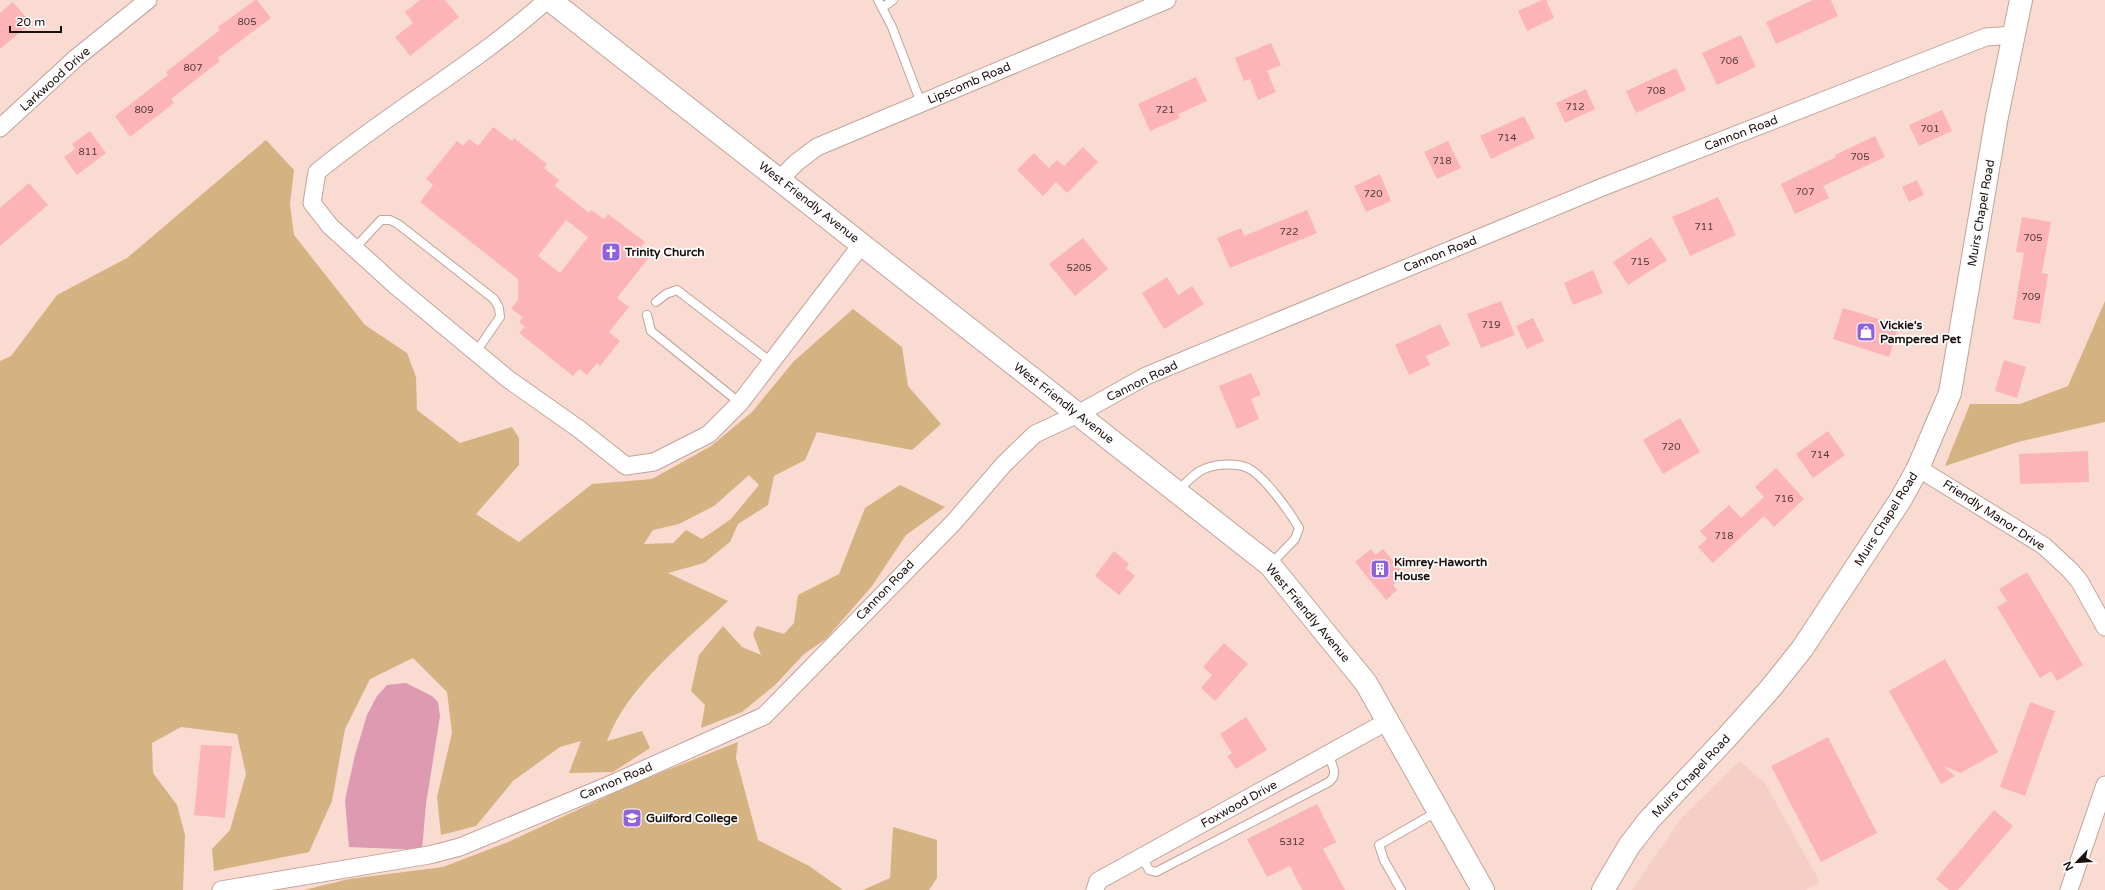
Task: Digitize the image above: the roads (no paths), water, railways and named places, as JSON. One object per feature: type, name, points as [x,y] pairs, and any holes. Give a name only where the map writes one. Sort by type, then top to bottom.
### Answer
[{"type":"main road","name":"West Friendly Avenue","points":[[550,0],[1270,565],[1366,683],[1483,890]]},
{"type":"main road","name":"Muirs Chapel Road","points":[[1605,887],[1629,846],[1649,820],[1728,736],[1770,689],[1802,649],[1901,499],[1918,468],[1950,393],[2012,35],[2021,0]]},
{"type":"street","name":"Larkwood Drive","points":[[0,128],[76,58],[148,0]]},
{"type":"street","points":[[547,0],[518,27],[350,145],[317,172],[312,203],[330,226],[396,286],[508,379],[579,429],[626,466],[654,462],[709,434],[740,403],[862,244]]},
{"type":"street","name":"Lipscomb Road","points":[[780,180],[797,162],[817,147],[1167,0]]},
{"type":"street","name":"Cannon Road","points":[[222,890],[430,855],[460,846],[607,786],[764,716],[954,522],[1004,464],[1035,434],[1078,414],[1146,376],[1600,188],[1986,37],[2012,35]]},
{"type":"street","name":"Friendly Manor Drive","points":[[1918,468],[2044,546],[2071,571],[2080,582],[2105,628]]},
{"type":"street","name":"Foxwood Drive","points":[[1095,890],[1098,881],[1388,721]]},
{"type":"street","points":[[2069,890],[2105,785]]},
{"type":"lane","points":[[878,0],[892,26],[921,103]]},
{"type":"lane","points":[[882,8],[893,0]]},
{"type":"lane","points":[[355,248],[381,220],[390,220],[398,224],[494,299],[499,308],[500,317],[476,352]]},
{"type":"lane","points":[[656,302],[666,294],[677,290],[771,362]]},
{"type":"lane","points":[[647,315],[651,331],[740,403]]},
{"type":"lane","points":[[1177,492],[1200,471],[1217,466],[1234,464],[1248,468],[1256,474],[1291,514],[1299,528],[1295,539],[1270,565]]},
{"type":"lane","points":[[1142,857],[1148,870],[1156,872],[1329,782],[1334,778],[1335,772],[1328,754]]},
{"type":"lane","points":[[1401,890],[1384,860],[1379,845],[1439,811]]},
{"type":"place","name":"Trinity Church","points":[[611,252]]},
{"type":"place","name":"Vickie's Pampered Pet","points":[[1866,332]]},
{"type":"place","name":"Kimrey-Haworth House","points":[[1380,569]]},
{"type":"place","name":"Guilford College","points":[[632,818]]}]
